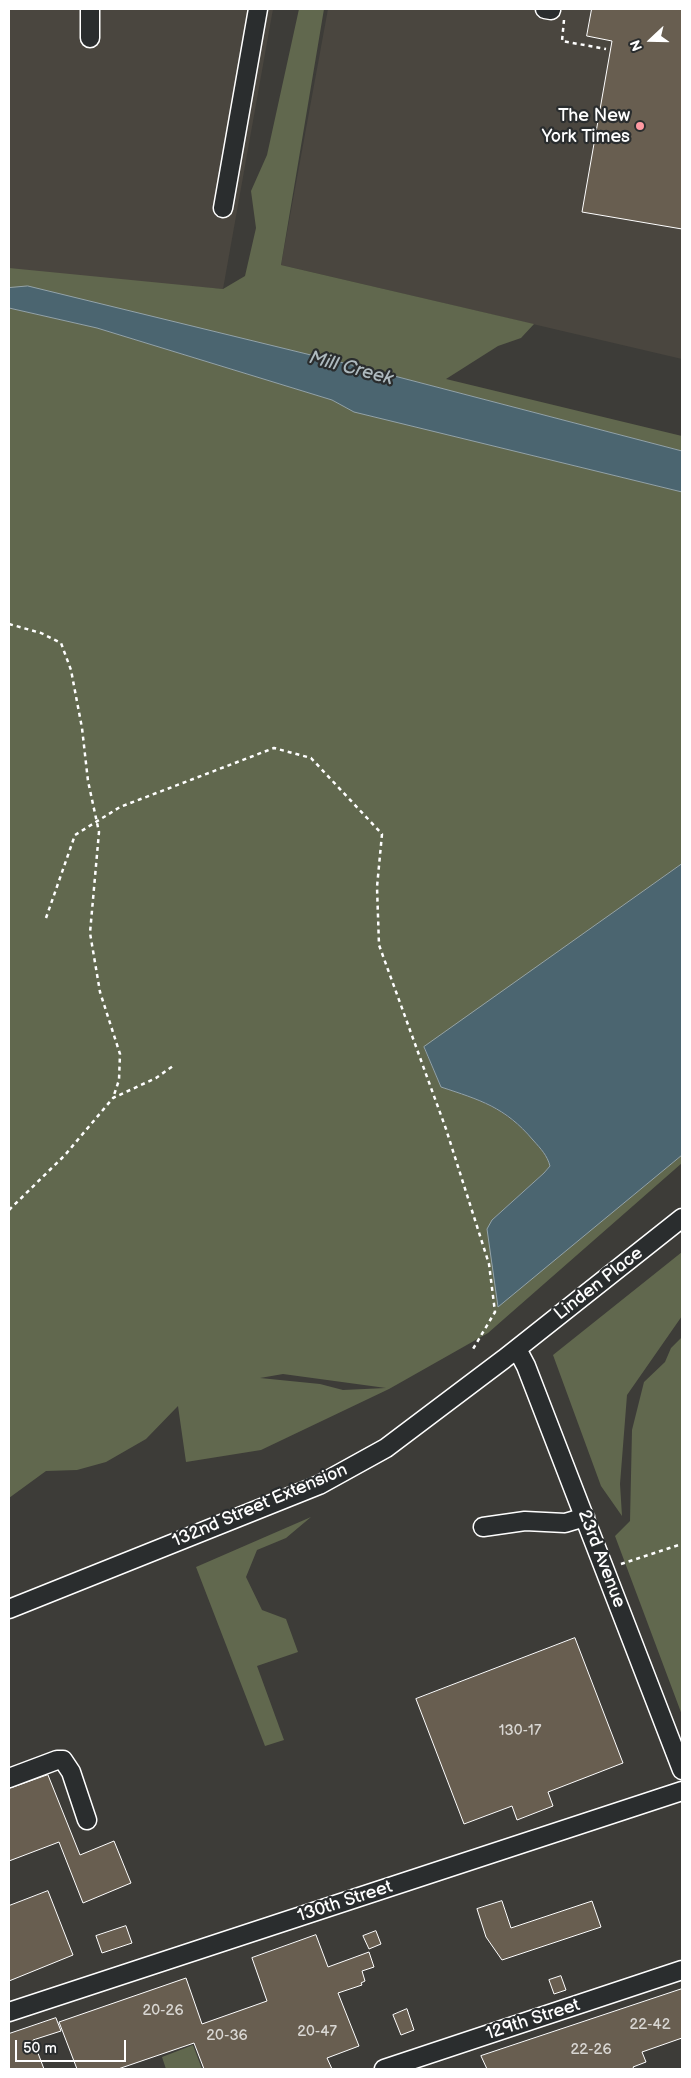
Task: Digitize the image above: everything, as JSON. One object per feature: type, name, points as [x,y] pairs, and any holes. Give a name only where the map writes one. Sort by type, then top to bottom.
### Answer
[{"type":"street","points":[[90,9],[90,38]]},
{"type":"street","points":[[223,208],[258,9]]},
{"type":"street","name":"Linden Place","points":[[517,1349],[682,1218]]},
{"type":"street","name":"23rd Avenue","points":[[517,1349],[526,1366],[682,1770]]},
{"type":"street","name":"132nd Street Extension","points":[[9,1609],[319,1485],[386,1448],[517,1349]]},
{"type":"street","points":[[483,1527],[525,1521],[565,1523],[585,1518]]},
{"type":"street","points":[[9,1778],[57,1760],[63,1760],[71,1772],[87,1820]]},
{"type":"street","name":"130th Street","points":[[9,2012],[682,1791]]},
{"type":"street","name":"129th Street","points":[[384,2069],[682,1970]]},
{"type":"path","points":[[554,10],[562,41],[606,48]]},
{"type":"path","points":[[9,624],[41,633],[61,644],[71,670],[82,728],[88,781],[99,832],[90,933],[100,992],[120,1054],[119,1080],[113,1098],[65,1155],[9,1210]]},
{"type":"path","points":[[46,918],[75,835],[120,807],[274,748],[311,758],[382,834],[377,887],[379,945],[446,1129],[489,1264],[495,1312],[473,1349]]},
{"type":"path","points":[[113,1098],[156,1078],[173,1066]]},
{"type":"path","points":[[621,1564],[682,1544]]},
{"type":"shaded area","points":[[9,9],[273,9],[223,289],[9,272]]},
{"type":"shaded area","points":[[328,9],[682,9],[682,359],[281,265]]},
{"type":"green space","points":[[299,9],[324,9],[281,265],[534,324],[521,338],[498,346],[446,379],[682,436],[682,451],[356,366],[99,304],[9,288],[9,268],[223,289],[245,276],[256,228],[251,191],[267,155]]},
{"type":"green space","points":[[9,308],[97,328],[332,400],[355,412],[682,492],[682,864],[424,1048],[441,1087],[491,1106],[512,1120],[541,1149],[550,1166],[492,1220],[498,1306],[682,1155],[682,1163],[488,1333],[389,1389],[261,1450],[186,1462],[178,1406],[146,1439],[106,1462],[77,1470],[46,1471],[9,1498]],"holes":[[[283,1374],[386,1388],[343,1390],[320,1384],[260,1378]]]},
{"type":"green space","points":[[682,1252],[682,1316],[627,1395],[620,1484],[622,1516],[601,1486],[553,1355]]},
{"type":"green space","points":[[682,1337],[682,1715],[615,1536],[630,1521],[632,1430],[644,1382],[665,1362],[671,1348]]},
{"type":"green space","points":[[311,1517],[286,1538],[257,1550],[246,1577],[262,1610],[286,1619],[298,1652],[257,1666],[284,1740],[265,1746],[196,1567]]},
{"type":"green space","points":[[193,2045],[202,2069],[166,2069],[162,2057]]},
{"type":"water","name":"Mill Creek","points":[[28,286],[356,366],[682,451],[682,492],[354,412],[332,400],[97,328],[9,308],[9,288]]},
{"type":"water","points":[[682,864],[682,1155],[498,1307],[487,1229],[492,1220],[550,1166],[541,1149],[523,1129],[502,1112],[468,1096],[441,1087],[424,1047]]},
{"type":"building","name":"The New York Times","points":[[592,9],[682,9],[682,229],[582,212],[612,41],[587,36]]},
{"type":"building","points":[[575,1638],[623,1763],[548,1792],[553,1806],[517,1820],[512,1806],[464,1824],[416,1699]]},
{"type":"building","points":[[48,1775],[80,1855],[114,1841],[131,1883],[83,1903],[59,1842],[9,1861],[9,1789]]},
{"type":"building","points":[[48,1891],[73,1955],[9,1981],[9,1906]]},
{"type":"building","points":[[502,1901],[511,1928],[592,1901],[601,1927],[502,1960],[486,1937],[477,1909]]},
{"type":"building","points":[[126,1926],[132,1943],[102,1953],[96,1936]]},
{"type":"building","points":[[376,1931],[381,1944],[369,1949],[363,1936]]},
{"type":"building","points":[[316,1935],[328,1967],[369,1952],[374,1967],[362,1971],[365,1981],[361,1983],[362,1985],[338,1993],[359,2046],[327,2058],[332,2069],[204,2069],[194,2043],[118,2069],[77,2069],[59,2022],[186,1978],[202,2024],[267,2001],[252,1958]]},
{"type":"building","points":[[561,1976],[566,1990],[554,1994],[549,1980]]},
{"type":"building","points":[[682,1989],[682,2038],[642,2052],[646,2062],[633,2067],[634,2069],[487,2069],[481,2056]]},
{"type":"building","points":[[407,2009],[414,2030],[401,2035],[393,2015]]},
{"type":"building","points":[[56,2018],[61,2031],[33,2040],[44,2069],[9,2069],[9,2034]]},
{"type":"place","name":"The New York Times","points":[[640,126]]}]
